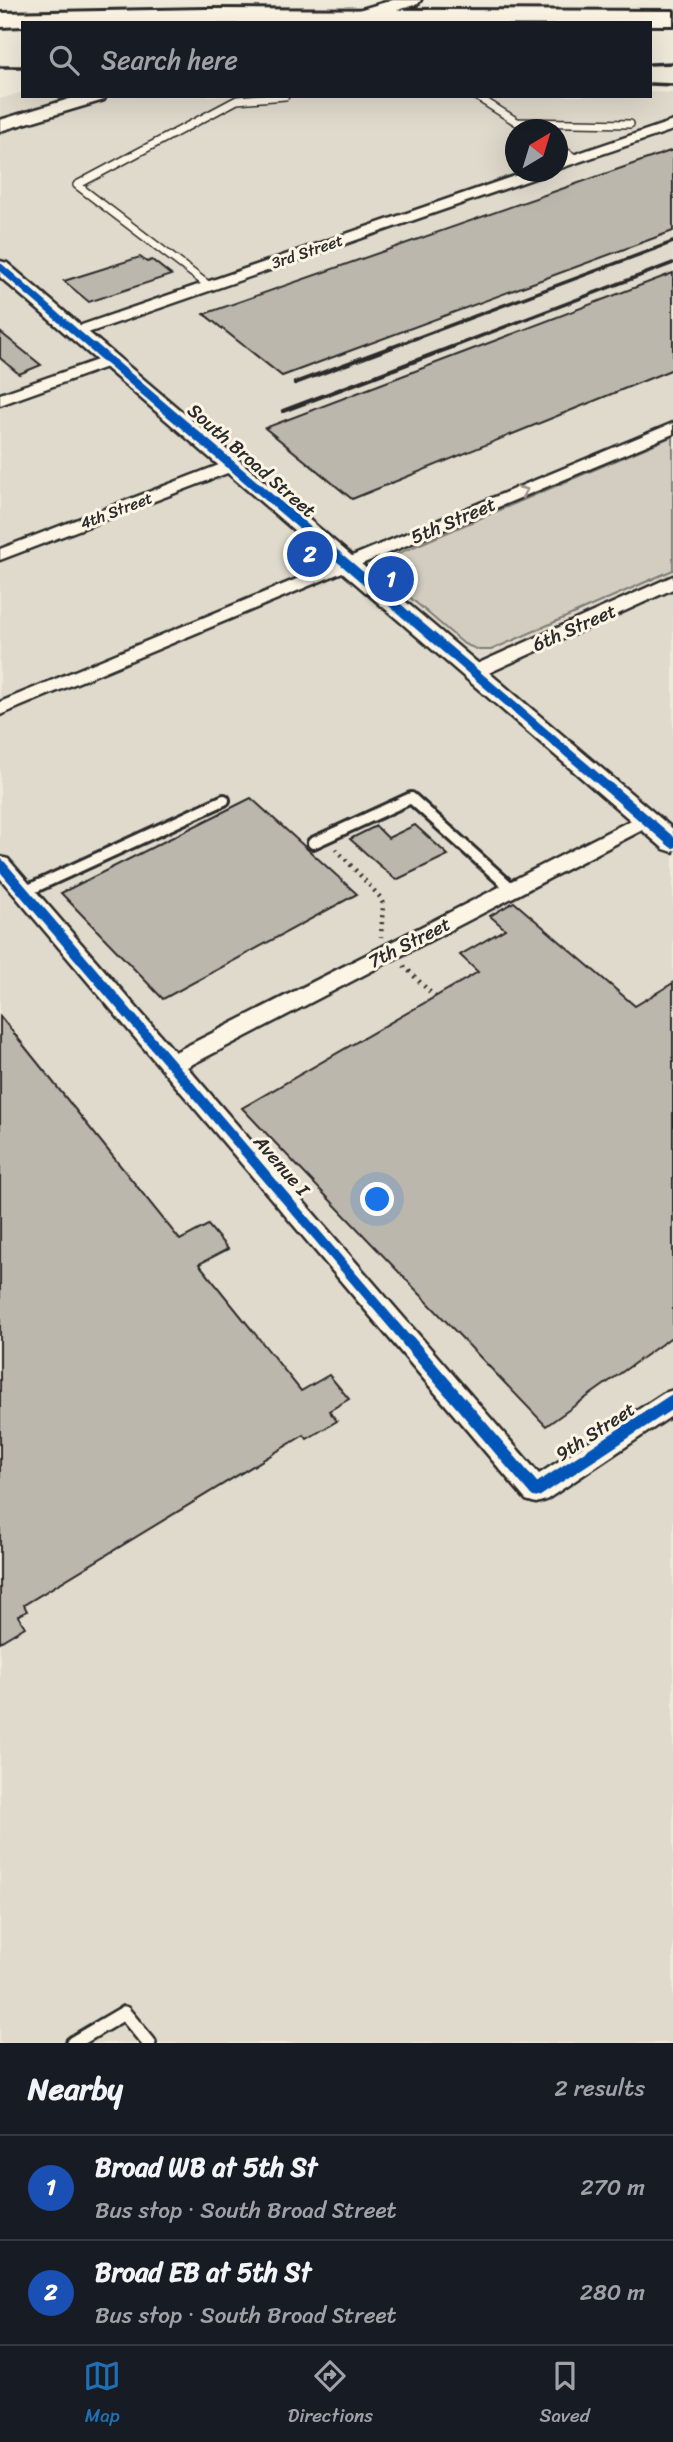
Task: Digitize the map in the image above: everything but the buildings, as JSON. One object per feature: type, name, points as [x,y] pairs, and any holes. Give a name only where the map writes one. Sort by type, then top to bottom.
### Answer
[{"type":"highway","points":[[2,20],[206,16],[328,20],[506,15],[673,18]]},
{"type":"highway","points":[[2,20],[206,21]]},
{"type":"main road","points":[[328,20],[376,0]]},
{"type":"main road","points":[[328,20],[411,0]]},
{"type":"street","points":[[0,113],[49,98]]},
{"type":"street","points":[[0,126],[91,98]]},
{"type":"street","points":[[568,162],[673,125]]},
{"type":"street","name":"3rd Street","points":[[76,332],[510,182]]},
{"type":"street","name":"South Broad Street","points":[[2,271],[673,843]]},
{"type":"street","points":[[0,400],[109,361]]},
{"type":"street","name":"5th Street","points":[[0,709],[673,428]]},
{"type":"street","name":"4th Street","points":[[0,555],[232,465]]},
{"type":"street","name":"6th Street","points":[[475,672],[673,582]]},
{"type":"street","name":"7th Street","points":[[172,1064],[645,820]]},
{"type":"street","name":"Avenue I","points":[[0,863],[536,1491]]},
{"type":"street","name":"9th Street","points":[[536,1491],[673,1401]]},
{"type":"lane","points":[[208,285],[77,185],[237,100],[261,98]]},
{"type":"lane","points":[[479,98],[512,119]]},
{"type":"lane","points":[[568,123],[630,124]]},
{"type":"lane","points":[[568,154],[576,159]]},
{"type":"lane","points":[[313,843],[411,798],[512,889]]},
{"type":"lane","points":[[24,892],[224,800]]},
{"type":"lane","points":[[73,2043],[124,2013],[149,2043]]},
{"type":"path","points":[[326,838],[380,897],[383,904],[380,931],[392,950],[435,997]]},
{"type":"shaded area","points":[[652,92],[673,93],[673,2043],[0,2043],[0,99],[21,93],[21,98],[652,98]]},
{"type":"shaded area","points":[[673,436],[673,570],[491,650],[479,650],[464,644],[385,576],[384,564],[392,556]]},
{"type":"railway","points":[[652,64],[673,63]]},
{"type":"railway","points":[[0,67],[21,67]]},
{"type":"railway","points":[[652,84],[673,85]]},
{"type":"railway","points":[[387,349],[673,242]]},
{"type":"railway","points":[[447,349],[673,263]]},
{"type":"railway","points":[[295,383],[392,347]]},
{"type":"railway","points":[[283,411],[452,347]]},
{"type":"cycle path","points":[[0,267],[673,843]]},
{"type":"cycle path","points":[[0,864],[536,1491],[673,1401]]},
{"type":"place","name":"Broad EB at 5th St","points":[[310,554]]},
{"type":"place","name":"Broad WB at 5th St","points":[[391,579]]}]
